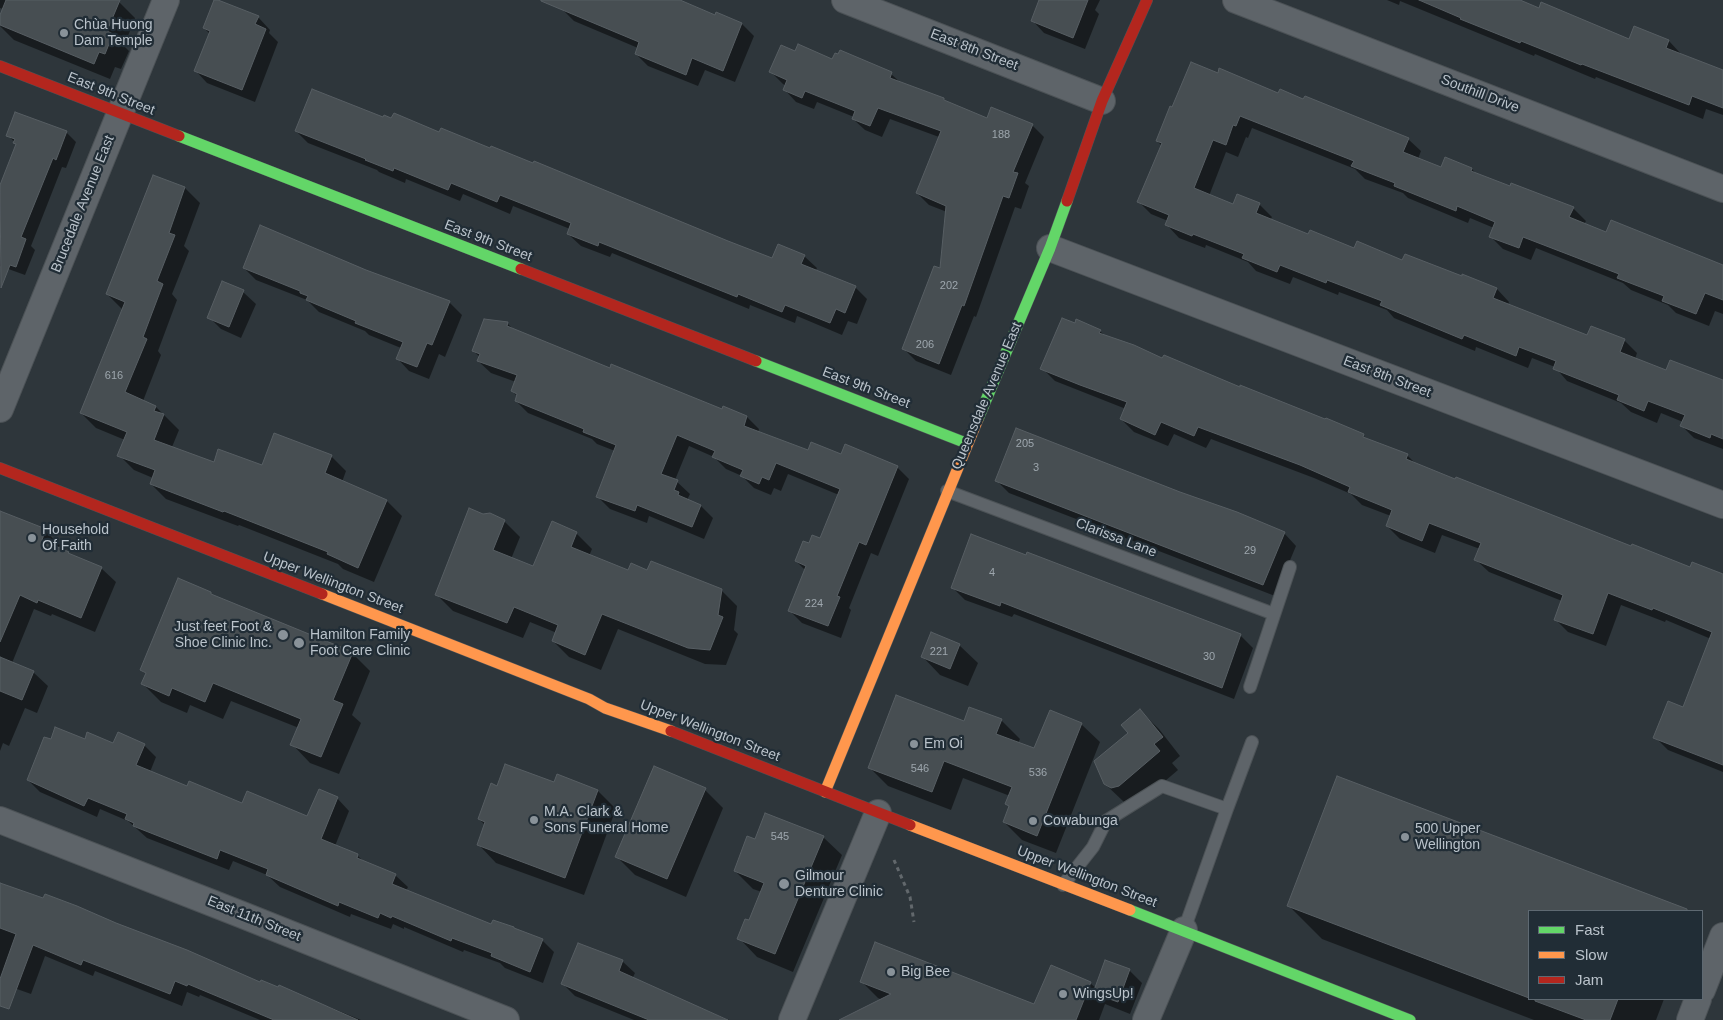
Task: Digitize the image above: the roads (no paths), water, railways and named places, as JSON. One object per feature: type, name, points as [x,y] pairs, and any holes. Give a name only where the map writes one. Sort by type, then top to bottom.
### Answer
[{"type":"street","name":"Brucedale Avenue East","points":[[0,409],[166,0]]},
{"type":"street","name":"East 8th Street","points":[[845,0],[1102,101]]},
{"type":"street","name":"Queensdale Avenue East","points":[[825,792],[946,491],[1050,248],[1102,101],[1146,0]]},
{"type":"street","name":"Southill Drive","points":[[1236,0],[1723,189]]},
{"type":"street","name":"East 9th Street","points":[[0,66],[966,443]]},
{"type":"street","name":"East 8th Street","points":[[1050,248],[1723,505]]},
{"type":"street","name":"Upper Wellington Street","points":[[0,468],[580,696],[605,708],[1184,930],[1410,1020]]},
{"type":"street","points":[[792,1020],[878,813]]},
{"type":"street","name":"East 11th Street","points":[[0,820],[506,1020]]},
{"type":"street","points":[[1146,1020],[1184,930]]},
{"type":"street","points":[[1703,987],[1723,936]]},
{"type":"street","points":[[1690,1020],[1698,1000]]},
{"type":"lane","name":"Clarissa Lane","points":[[946,491],[1274,614]]},
{"type":"lane","points":[[1250,686],[1290,567]]},
{"type":"lane","points":[[1184,930],[1252,742]]},
{"type":"lane","points":[[1063,885],[1093,847],[1106,821],[1162,786],[1227,809]]},
{"type":"place","name":"Chùa Huong Dam Temple","points":[[64,33]]},
{"type":"place","name":"Household Of Faith","points":[[32,538]]},
{"type":"place","name":"Just feet Foot & Shoe Clinic Inc.","points":[[283,635]]},
{"type":"place","name":"Hamilton Family Foot Care Clinic","points":[[299,643]]},
{"type":"place","name":"Em Oi","points":[[914,744]]},
{"type":"place","name":"M.A. Clark & Sons Funeral Home","points":[[534,820]]},
{"type":"place","name":"Cowabunga","points":[[1033,821]]},
{"type":"place","name":"500 Upper Wellington","points":[[1405,837]]},
{"type":"place","name":"Gilmour Denture Clinic","points":[[784,884]]},
{"type":"place","name":"Big Bee","points":[[891,972]]},
{"type":"place","name":"WingsUp!","points":[[1063,994]]}]
